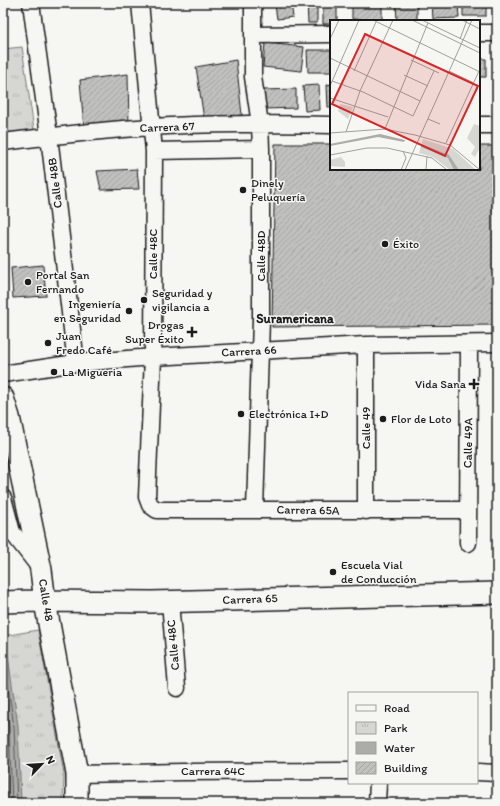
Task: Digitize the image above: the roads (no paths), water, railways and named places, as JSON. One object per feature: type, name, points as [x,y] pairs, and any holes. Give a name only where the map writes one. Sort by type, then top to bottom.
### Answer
[{"type":"main road","name":"Calle 48","points":[[3,400],[9,417],[41,570],[45,602],[77,774],[77,803]]},
{"type":"main road","name":"Carrera 65","points":[[3,602],[170,601],[497,593]]},
{"type":"street","name":"Calle 48B","points":[[31,3],[49,136],[76,363]]},
{"type":"street","name":"Calle 48C","points":[[140,3],[154,151],[153,357],[147,497],[150,505]]},
{"type":"street","name":"Calle 48D","points":[[253,3],[253,77],[260,124],[267,319],[259,350],[255,509]]},
{"type":"street","points":[[480,33],[497,33]]},
{"type":"street","points":[[253,35],[330,34]]},
{"type":"street","name":"Carrera 67","points":[[3,142],[49,136],[152,127],[330,124]]},
{"type":"street","points":[[480,125],[497,125]]},
{"type":"street","points":[[154,151],[261,150]]},
{"type":"street","name":"Carrera 66","points":[[3,374],[76,363],[259,350],[366,345],[497,343]]},
{"type":"street","name":"Calle 49A","points":[[468,543],[469,344]]},
{"type":"street","name":"Calle 49","points":[[366,345],[366,511]]},
{"type":"street","points":[[3,498],[12,532],[41,570]]},
{"type":"street","name":"Carrera 65A","points":[[150,505],[158,510],[468,510]]},
{"type":"street","name":"Calle 48C","points":[[170,601],[177,688]]},
{"type":"street","name":"Carrera 64C","points":[[77,774],[348,771]]},
{"type":"street","points":[[478,772],[497,773]]},
{"type":"street","points":[[377,803],[378,784]]},
{"type":"water","points":[[3,635],[5,635],[18,726],[21,803],[3,803]]},
{"type":"place","name":"Dinely Peluquería","points":[[243,190]]},
{"type":"place","name":"Éxito","points":[[385,244]]},
{"type":"place","name":"Portal San Fernando","points":[[28,282]]},
{"type":"place","name":"Seguridad y vigilancia a","points":[[144,300]]},
{"type":"place","name":"Ingeniería en Seguridad","points":[[129,311]]},
{"type":"place","name":"Drogas Super Éxito","points":[[192,332]]},
{"type":"place","name":"Juan Fredo Café","points":[[48,343]]},
{"type":"place","name":"La Migueria","points":[[54,372]]},
{"type":"place","name":"Vida Sana","points":[[474,384]]},
{"type":"place","name":"Electrónica I+D","points":[[241,414]]},
{"type":"place","name":"Flor de Loto","points":[[383,419]]},
{"type":"place","name":"Escuela Vial de Conducción","points":[[333,572]]},
{"type":"district","name":"Suramericana","points":[[295,318]]}]
